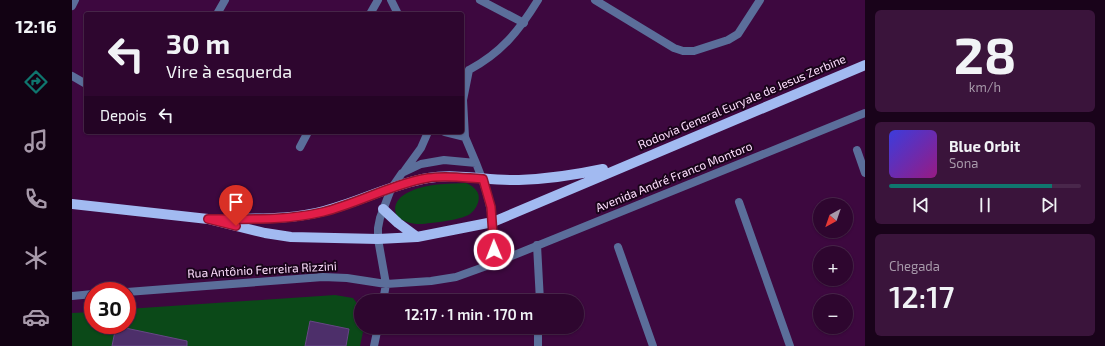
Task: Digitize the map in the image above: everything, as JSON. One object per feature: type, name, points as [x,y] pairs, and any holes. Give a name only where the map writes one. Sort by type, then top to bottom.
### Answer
[{"type":"main road","name":"Rodovia General Euryale de Jesus Zerbine","points":[[208,219],[265,233],[291,237],[378,239],[417,237],[493,222],[865,65]]},
{"type":"main road","name":"Rodovia General Euryale de Jesus Zerbine","points":[[72,204],[208,219],[281,218],[302,216],[325,211],[408,183],[429,178],[450,177],[519,180],[556,178],[628,164]]},
{"type":"main road","points":[[383,209],[398,223],[417,237]]},
{"type":"street","points":[[72,6],[75,0]]},
{"type":"street","points":[[218,12],[225,0]]},
{"type":"street","points":[[371,12],[378,0]]},
{"type":"street","points":[[391,0],[397,12]]},
{"type":"street","points":[[480,0],[524,23]]},
{"type":"street","points":[[492,264],[494,250],[491,207],[483,179],[465,138],[465,69],[484,62],[498,52],[524,23],[538,0]]},
{"type":"street","points":[[595,0],[608,3],[674,48],[682,51],[694,51],[728,40],[738,34],[760,0]]},
{"type":"street","points":[[72,76],[84,83]]},
{"type":"street","name":"Avenida André Franco Montoro","points":[[492,264],[865,113]]},
{"type":"street","points":[[300,147],[307,134]]},
{"type":"street","points":[[384,294],[386,284],[378,239],[378,228],[383,209],[391,189],[415,158],[427,134]]},
{"type":"street","points":[[452,134],[465,138]]},
{"type":"street","points":[[857,150],[865,173]]},
{"type":"street","points":[[402,173],[422,164],[444,160],[476,163]]},
{"type":"street","points":[[739,202],[790,346]]},
{"type":"street","points":[[537,245],[540,294]]},
{"type":"street","points":[[618,247],[653,346]]},
{"type":"street","name":"Rua Antônio Ferreira Rizzini","points":[[136,291],[323,277],[347,278],[386,284],[431,281],[456,277],[492,264]]},
{"type":"street","points":[[72,296],[84,295]]},
{"type":"street","points":[[374,346],[377,334]]},
{"type":"street","points":[[538,334],[538,346]]},
{"type":"green space","points":[[466,183],[477,191],[479,198],[473,211],[467,216],[446,221],[416,224],[410,223],[397,216],[395,207],[400,198],[416,189],[438,184]]},
{"type":"green space","points":[[335,295],[354,299],[354,334],[363,334],[360,346],[72,346],[72,313],[84,312],[84,334],[136,334],[136,308]]},
{"type":"building","points":[[310,321],[349,329],[346,346],[305,346]]},
{"type":"building","points":[[136,330],[187,341],[187,346],[112,346],[114,334],[136,334]]},
{"type":"route","points":[[236,226],[208,219],[281,218],[302,216],[325,211],[408,183],[429,178],[450,177],[483,179],[491,207],[494,250]]}]
